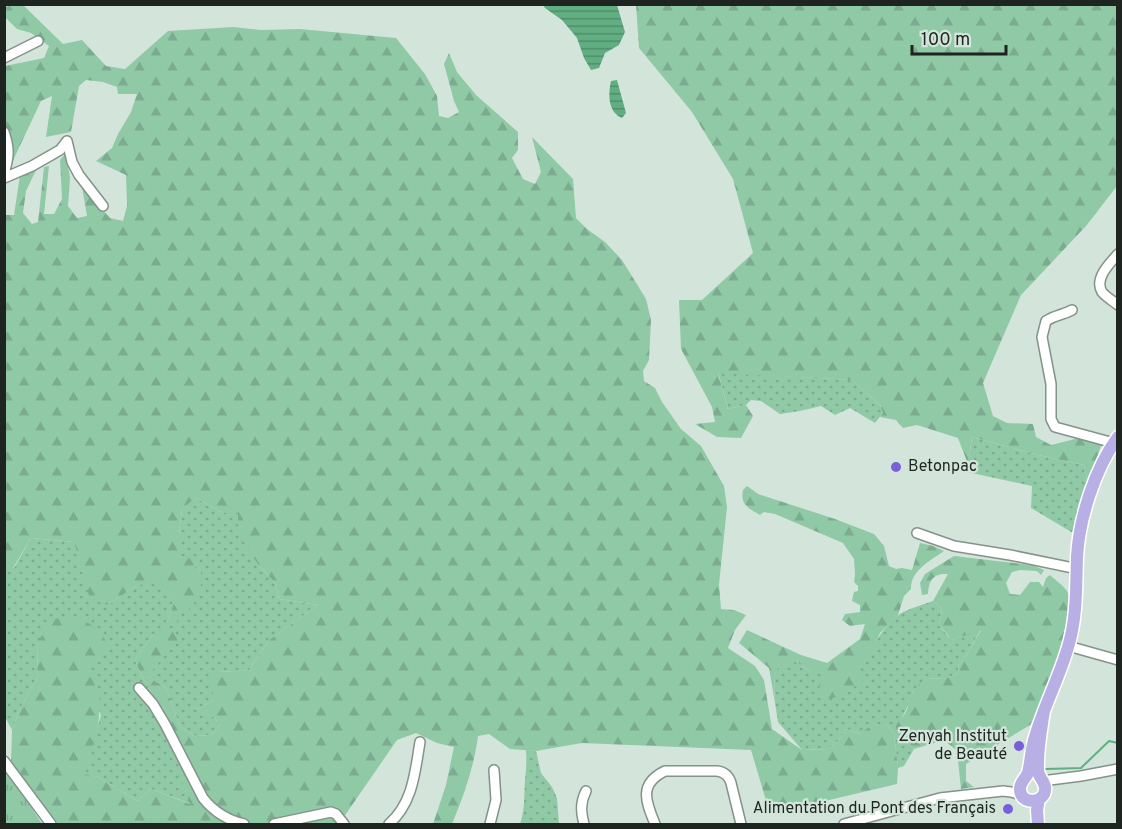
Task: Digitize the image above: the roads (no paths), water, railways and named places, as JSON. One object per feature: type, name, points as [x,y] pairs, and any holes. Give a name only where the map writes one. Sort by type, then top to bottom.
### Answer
[{"type":"main road","points":[[1038,825],[1033,789],[1028,773],[1035,736],[1068,646],[1075,610],[1079,537],[1086,510],[1095,482],[1115,446]]},
{"type":"main road","points":[[1030,825],[1033,789]]},
{"type":"street","points":[[4,58],[38,41]]},
{"type":"street","points":[[4,132],[9,146],[4,176]]},
{"type":"street","points":[[4,176],[32,166],[60,150],[67,141],[72,162],[79,175],[103,206]]},
{"type":"street","points":[[1118,254],[1102,273],[1100,283],[1103,293],[1118,304]]},
{"type":"street","points":[[1072,310],[1064,315],[1053,316],[1046,321],[1042,337],[1051,384],[1051,419],[1055,427],[1115,446]]},
{"type":"street","points":[[917,533],[954,546],[1078,569]]},
{"type":"street","points":[[1068,646],[1118,660]]},
{"type":"street","points":[[139,688],[153,704],[165,724],[203,798],[220,814],[244,825]]},
{"type":"street","points":[[389,825],[404,808],[410,793],[420,742]]},
{"type":"street","points":[[4,761],[51,825]]},
{"type":"street","points":[[844,825],[872,821],[940,798],[1003,791],[1016,787],[1033,789],[1049,786],[1060,779],[1118,769]]},
{"type":"street","points":[[490,825],[496,800],[494,770]]},
{"type":"street","points":[[655,825],[647,803],[647,790],[649,782],[665,771],[721,771],[726,774],[731,783],[741,825]]},
{"type":"street","points":[[584,825],[581,805],[586,792]]},
{"type":"street","points":[[274,825],[332,812],[344,825]]},
{"type":"waterway","points":[[1046,769],[1081,768],[1109,741],[1118,743]]},
{"type":"place","name":"Betonpac","points":[[896,467]]},
{"type":"place","name":"Zenyah Institut de Beauté","points":[[1019,746]]},
{"type":"place","name":"Alimentation du Pont des Français","points":[[1008,809]]}]
